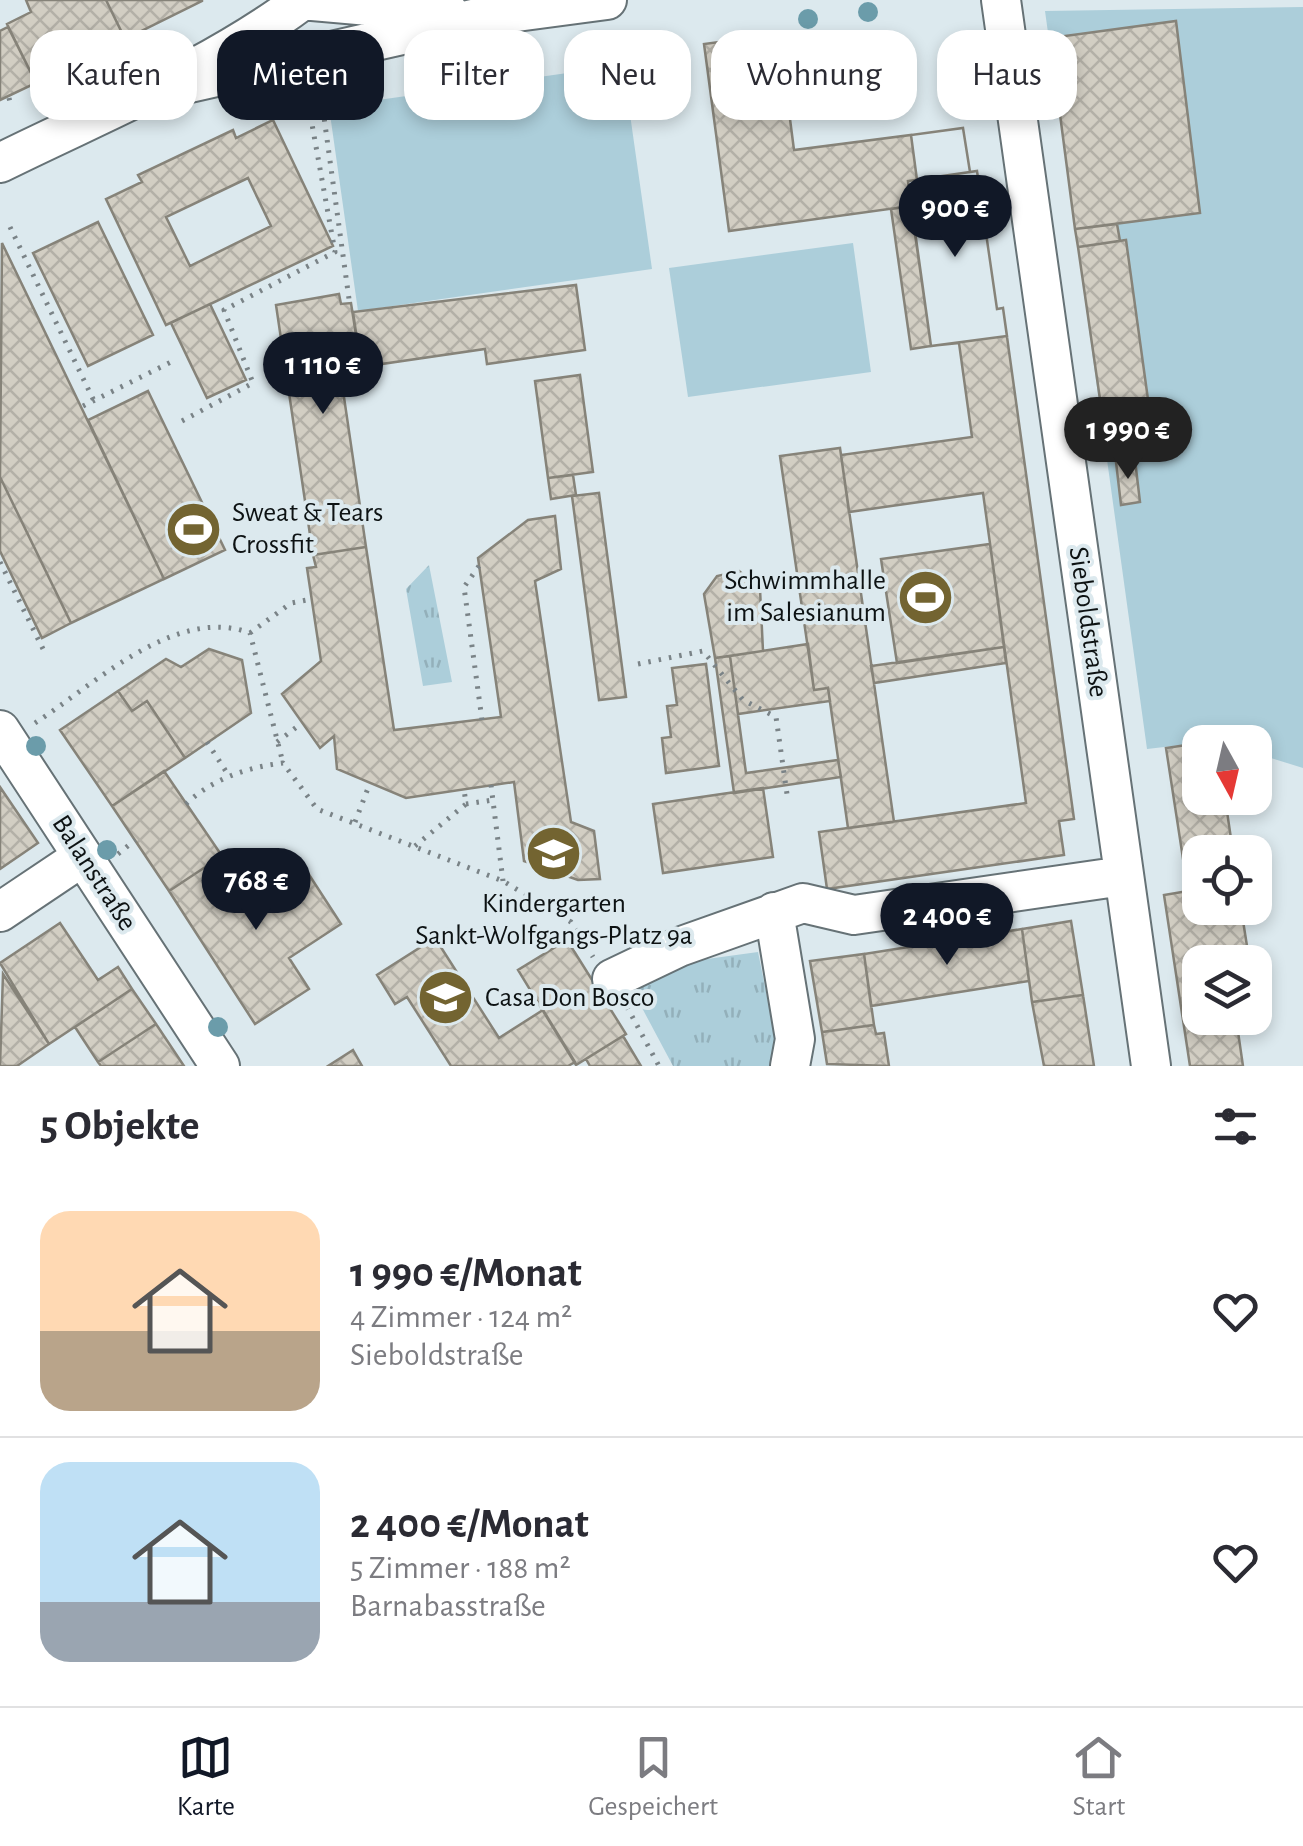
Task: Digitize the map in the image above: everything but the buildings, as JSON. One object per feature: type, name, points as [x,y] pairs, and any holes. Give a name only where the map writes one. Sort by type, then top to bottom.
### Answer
[{"type":"street","points":[[197,65],[261,32],[302,0],[486,16]]},
{"type":"street","points":[[197,81],[486,16],[607,0]]},
{"type":"street","name":"Sieboldstraße","points":[[1000,0],[1152,1066]]},
{"type":"street","points":[[0,163],[87,120]]},
{"type":"street","name":"Balanstraße","points":[[3,735],[220,1066]]},
{"type":"street","points":[[0,912],[82,856]]},
{"type":"street","points":[[612,979],[678,947],[803,904],[854,915],[1123,876]]},
{"type":"street","points":[[774,912],[794,1039],[790,1066]]},
{"type":"path","points":[[182,421],[254,383],[224,310],[335,252],[312,120]]},
{"type":"path","points":[[324,120],[350,298]]},
{"type":"path","points":[[10,228],[94,400]]},
{"type":"path","points":[[83,406],[173,361]]},
{"type":"path","points":[[1094,454],[1148,446]]},
{"type":"path","points":[[0,562],[43,649]]},
{"type":"path","points":[[479,566],[464,587],[482,720]]},
{"type":"path","points":[[250,633],[291,603],[312,600]]},
{"type":"path","points":[[3,735],[162,639],[234,626],[250,633]]},
{"type":"path","points":[[250,633],[283,763],[307,801],[503,881],[571,922],[588,950]]},
{"type":"path","points":[[638,664],[703,651],[744,700],[776,717],[788,794]]},
{"type":"path","points":[[278,742],[302,722]]},
{"type":"path","points":[[207,742],[229,776]]},
{"type":"path","points":[[186,804],[229,776],[255,766],[283,763]]},
{"type":"path","points":[[354,823],[370,783]]},
{"type":"path","points":[[491,785],[503,881]]},
{"type":"path","points":[[464,789],[466,804]]},
{"type":"path","points":[[414,846],[466,804],[493,800]]},
{"type":"green space","points":[[1303,7],[1303,768],[1272,758],[1272,725],[1182,725],[1182,745],[1147,749],[1060,120],[1077,120],[1077,30],[1048,30],[1045,11]]},
{"type":"green space","points":[[564,73],[564,120],[631,120],[652,269],[358,311],[331,120],[384,120],[384,99],[404,96],[404,120],[544,120],[544,76]]},
{"type":"green space","points":[[853,243],[871,372],[688,397],[669,268]]},
{"type":"green space","points":[[429,565],[452,682],[423,686],[406,589]]},
{"type":"green space","points":[[758,952],[779,1055],[770,1066],[673,1066],[633,991],[685,962]]},
{"type":"place","name":"Sweat & Tears Crossfit","points":[[193,529]]},
{"type":"place","name":"Schwimmhalle im Salesianum","points":[[925,597]]},
{"type":"place","name":"Kindergarten Sankt-Wolfgangs-Platz 9a","points":[[554,853]]},
{"type":"place","name":"Casa Don Bosco","points":[[446,998]]}]
